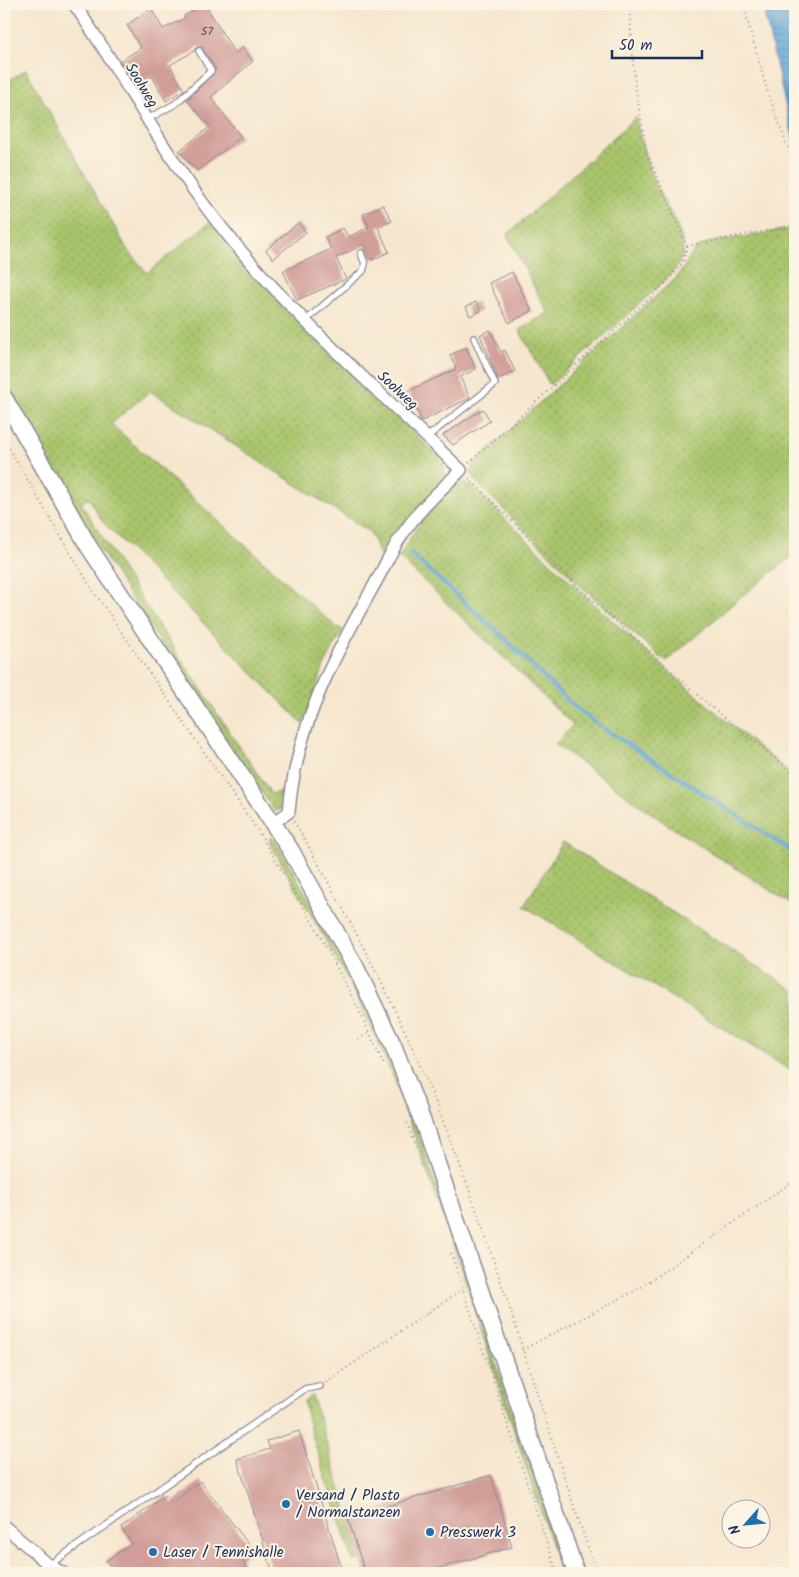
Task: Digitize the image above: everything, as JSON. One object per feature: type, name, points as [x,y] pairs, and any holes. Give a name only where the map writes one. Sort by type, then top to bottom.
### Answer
[{"type":"main road","points":[[4,398],[89,547],[273,823],[324,908],[393,1045],[431,1143],[576,1573]]},
{"type":"street","name":"Soolweg","points":[[74,4],[182,176],[215,220],[264,279],[305,321],[461,470]]},
{"type":"street","points":[[273,823],[289,812],[292,781],[300,746],[321,684],[334,656],[406,529],[425,505],[461,470]]},
{"type":"street","points":[[4,1526],[49,1565],[64,1573]]},
{"type":"lane","points":[[146,120],[175,104],[211,71],[199,51]]},
{"type":"lane","points":[[305,321],[363,271],[365,264],[361,253]]},
{"type":"lane","points":[[427,437],[495,384],[474,338]]},
{"type":"lane","points":[[49,1565],[304,1389],[320,1386]]},
{"type":"path","points":[[629,4],[635,86],[647,153],[687,246],[683,262],[666,283],[461,470],[595,602],[709,705],[795,774]]},
{"type":"path","points":[[743,4],[767,90],[795,167]]},
{"type":"path","points":[[687,246],[795,225]]},
{"type":"path","points":[[4,440],[90,586],[258,832],[317,930],[386,1068]]},
{"type":"path","points":[[358,1039],[370,1033]]},
{"type":"path","points":[[407,1122],[420,1160]]},
{"type":"path","points":[[522,1350],[640,1288],[795,1180]]},
{"type":"path","points":[[451,1252],[557,1573]]},
{"type":"path","points":[[320,1386],[463,1289]]},
{"type":"green space","points":[[26,70],[127,249],[147,273],[210,222],[288,312],[444,462],[444,480],[382,560],[370,532],[150,391],[111,424],[336,627],[342,629],[324,666],[303,724],[102,521],[89,498],[81,503],[134,588],[271,794],[285,791],[285,806],[275,812],[140,612],[80,518],[4,382],[4,83]]},
{"type":"green space","points":[[636,117],[650,170],[680,235],[682,256],[675,269],[662,283],[550,385],[519,330],[548,313],[507,235]]},
{"type":"green space","points":[[795,228],[795,554],[743,595],[666,662],[581,586],[478,484],[470,471],[475,462],[678,276],[695,249],[707,243]]},
{"type":"green space","points":[[459,480],[473,487],[630,637],[795,777],[795,906],[665,823],[555,744],[573,725],[399,557],[424,516]]},
{"type":"green space","points":[[273,837],[347,965],[399,1076],[567,1573],[561,1573],[450,1236],[394,1078],[347,978],[270,843],[270,838]]},
{"type":"green space","points":[[563,842],[795,991],[795,1073],[524,906]]},
{"type":"green space","points":[[312,1395],[362,1559],[353,1561],[310,1429],[304,1402]]},
{"type":"water","points":[[762,4],[795,4],[795,146]]},
{"type":"building","points":[[205,4],[235,54],[242,48],[253,61],[211,97],[241,137],[197,171],[179,151],[210,127],[187,100],[216,70],[202,47],[197,47],[194,51],[170,65],[184,90],[166,101],[152,76],[136,86],[120,61],[141,48],[127,25],[151,8],[163,29],[185,18],[184,16]]},
{"type":"building","points":[[383,205],[392,221],[378,227],[389,252],[372,260],[364,244],[336,258],[346,279],[297,300],[283,271],[331,249],[325,237],[343,228],[348,237],[369,227],[363,214]]},
{"type":"building","points":[[298,223],[306,232],[273,259],[266,250]]},
{"type":"building","points":[[512,272],[532,311],[509,323],[489,283]]},
{"type":"building","points":[[476,302],[481,311],[470,316],[466,307]]},
{"type":"building","points":[[490,330],[501,352],[505,350],[515,371],[498,379],[480,335]]},
{"type":"building","points":[[466,347],[476,369],[460,377],[470,398],[422,421],[408,391],[456,369],[450,355]]},
{"type":"building","points":[[483,409],[490,421],[453,445],[443,435]]},
{"type":"building","name":"Versand / Plasto / Normalstanzen","points":[[299,1431],[343,1573],[273,1573],[237,1459],[270,1449],[267,1441]]},
{"type":"building","name":"Presswerk 3","points":[[491,1475],[512,1547],[423,1573],[365,1573],[348,1518]]},
{"type":"building","points":[[200,1481],[253,1550],[242,1558],[247,1573],[116,1573],[106,1561],[132,1543],[121,1528],[166,1495],[172,1503]]},
{"type":"waterway","points":[[410,553],[501,635],[571,704],[603,728],[795,853]]},
{"type":"place","name":"Versand / Plasto / Normalstanzen","points":[[286,1504]]},
{"type":"place","name":"Presswerk 3","points":[[430,1532]]},
{"type":"place","name":"Laser / Tennishalle","points":[[153,1552]]}]
